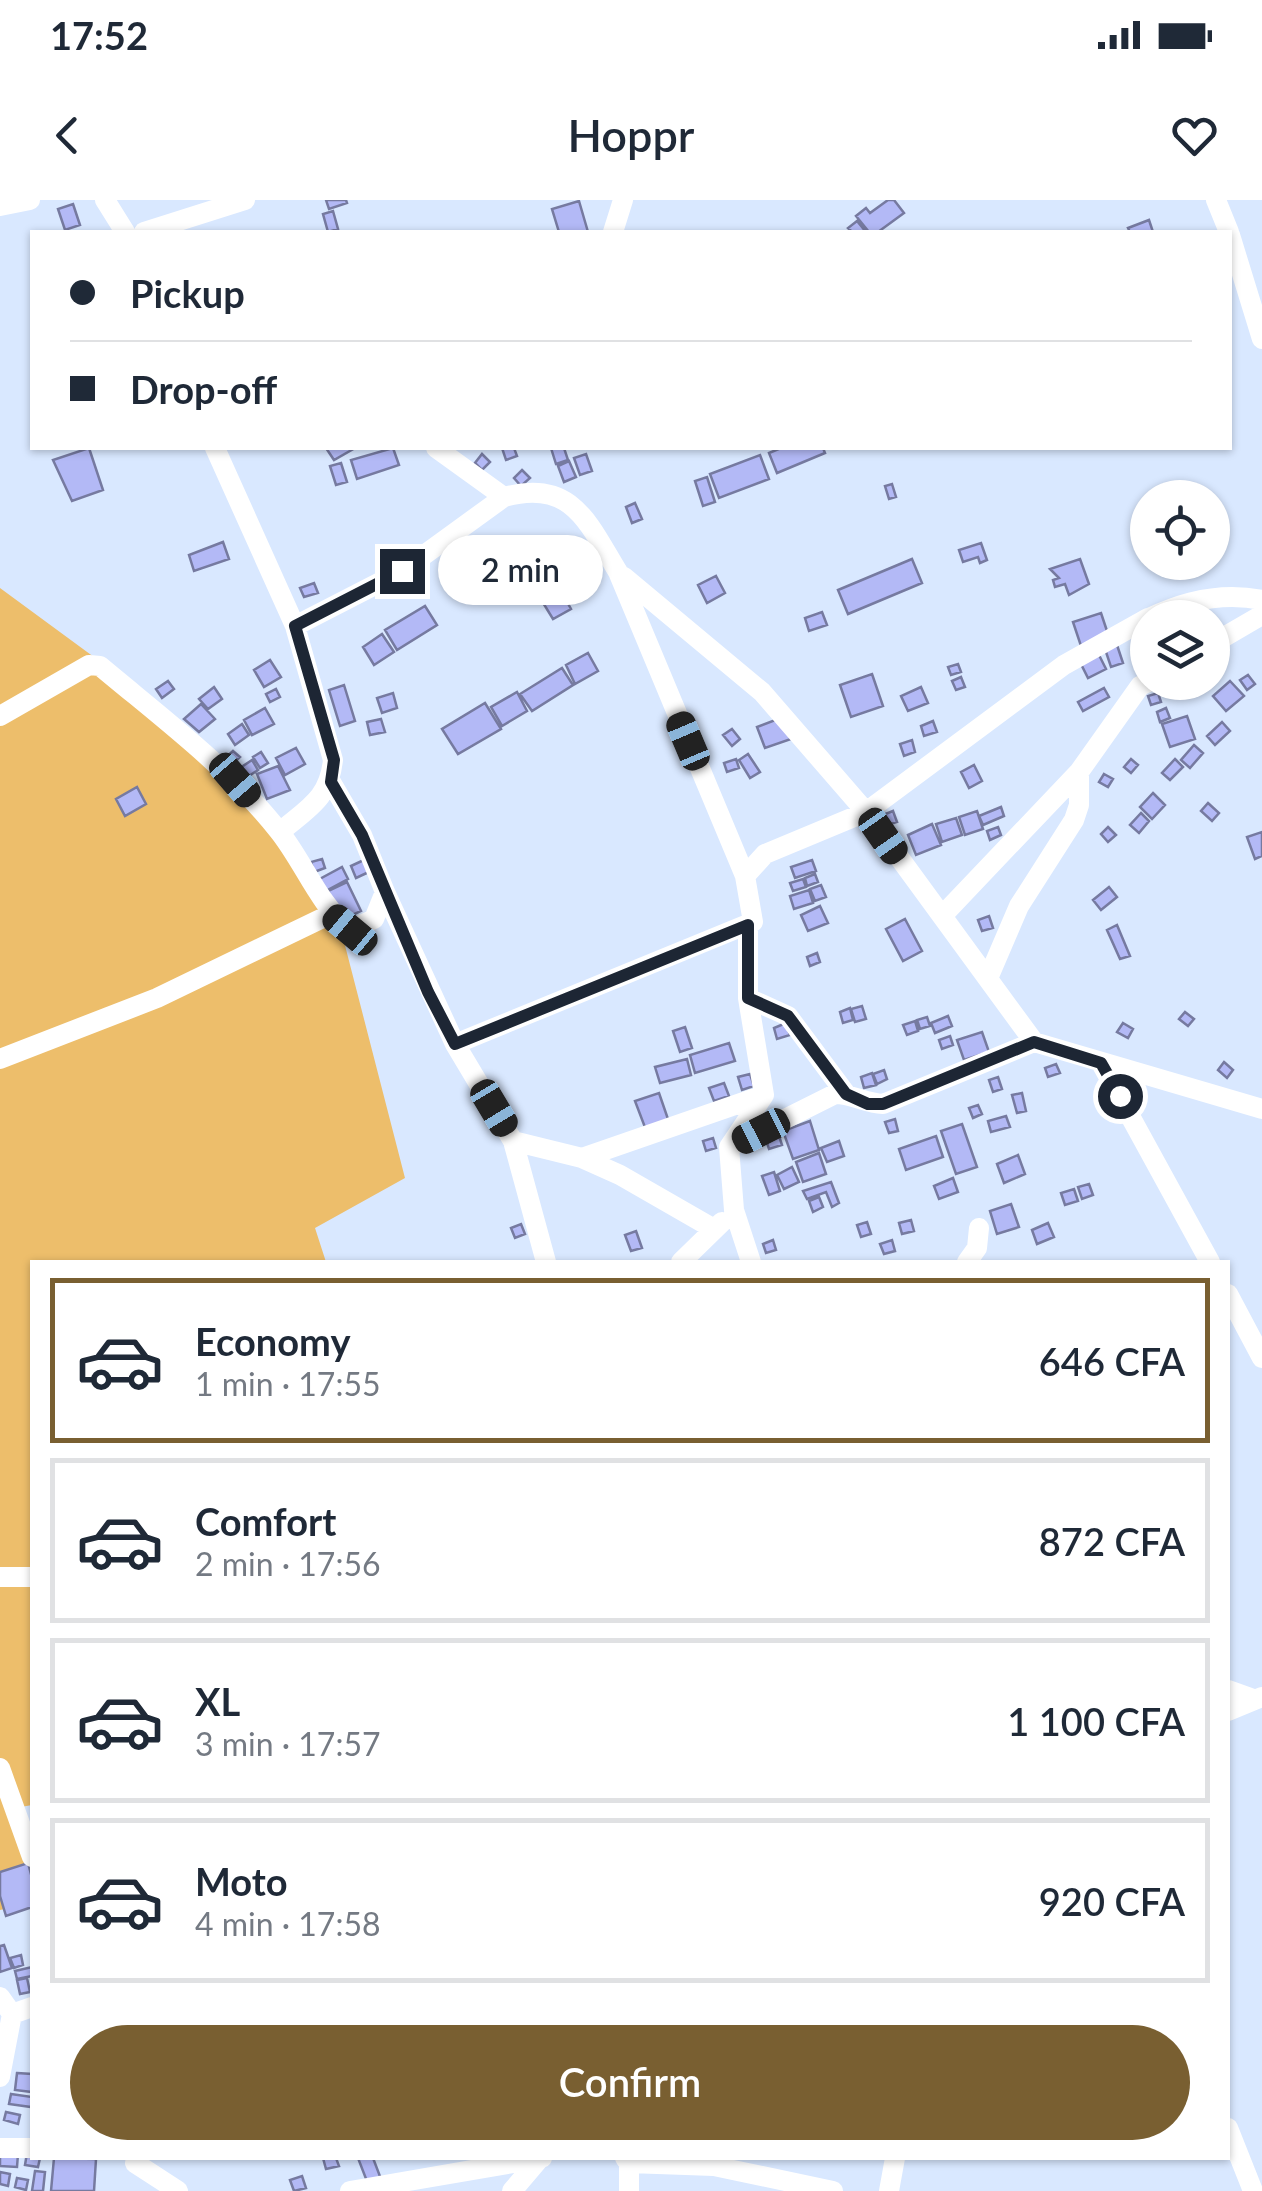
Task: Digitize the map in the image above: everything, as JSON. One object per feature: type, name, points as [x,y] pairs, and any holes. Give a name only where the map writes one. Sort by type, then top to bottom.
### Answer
[{"type":"street","points":[[0,206],[30,200]]},
{"type":"street","points":[[105,200],[124,230]]},
{"type":"street","points":[[150,230],[245,200]]},
{"type":"street","points":[[613,230],[623,200]]},
{"type":"street","points":[[1216,200],[1228,230]]},
{"type":"street","points":[[1232,241],[1262,339]]},
{"type":"street","points":[[216,450],[295,626],[334,760],[331,782],[322,798],[280,832]]},
{"type":"street","points":[[439,450],[504,497]]},
{"type":"street","points":[[295,626],[402,571],[504,497],[525,491],[557,495],[576,506],[618,572],[745,876],[752,922],[748,925],[455,1044]]},
{"type":"street","points":[[618,572],[762,692],[866,812],[1034,1042],[1262,1109]]},
{"type":"street","points":[[1203,600],[1237,594],[1262,600]]},
{"type":"street","points":[[1230,634],[1262,615]]},
{"type":"street","points":[[745,876],[766,854],[866,812],[1064,665],[1130,628]]},
{"type":"street","points":[[0,716],[89,665],[100,666],[235,780],[280,832],[331,914],[350,930],[374,920],[385,892]]},
{"type":"street","points":[[942,916],[1080,772],[1130,700]]},
{"type":"street","points":[[989,976],[1018,906],[1074,820],[1079,806],[1080,772]]},
{"type":"street","points":[[331,782],[362,835],[455,1044],[513,1141],[545,1260]]},
{"type":"street","points":[[0,1060],[157,998],[331,914]]},
{"type":"street","points":[[748,925],[748,998],[764,1095],[729,1147],[734,1210],[750,1260]]},
{"type":"street","points":[[748,998],[788,1016],[846,1094],[868,1104],[883,1104],[1034,1042]]},
{"type":"street","points":[[1101,1063],[1209,1260]]},
{"type":"street","points":[[729,1147],[824,1099],[846,1094]]},
{"type":"street","points":[[582,1158],[764,1095]]},
{"type":"street","points":[[513,1141],[582,1158],[620,1175],[714,1229]]},
{"type":"street","points":[[683,1260],[734,1210]]},
{"type":"street","points":[[968,1260],[977,1248],[979,1228]]},
{"type":"street","points":[[1230,1298],[1262,1358]]},
{"type":"street","points":[[0,1577],[30,1577]]},
{"type":"street","points":[[1230,1691],[1257,1698]]},
{"type":"street","points":[[1230,1710],[1257,1698]]},
{"type":"street","points":[[0,1768],[30,1851]]},
{"type":"street","points":[[2,2064],[6,2005]]},
{"type":"street","points":[[1230,2133],[1253,2191]]},
{"type":"street","points":[[0,2148],[30,2148]]},
{"type":"street","points":[[133,2160],[147,2191]]},
{"type":"street","points":[[133,2160],[178,2191]]},
{"type":"street","points":[[350,2191],[529,2160]]},
{"type":"street","points":[[512,2191],[539,2160]]},
{"type":"street","points":[[630,2191],[627,2160],[714,2166],[833,2191]]},
{"type":"street","points":[[889,2191],[895,2160]]},
{"type":"shaded area","points":[[0,588],[98,660],[283,840],[340,926],[405,1178],[315,1228],[325,1260],[30,1260],[30,1805],[21,1807],[30,1859],[30,1903],[0,1910]]},
{"type":"building","points":[[326,200],[346,200],[347,203],[329,209]]},
{"type":"building","points":[[894,200],[904,213],[881,230],[867,230],[856,216],[866,208],[870,213]]},
{"type":"building","points":[[579,201],[587,230],[558,230],[552,209]]},
{"type":"building","points":[[73,204],[80,225],[65,230],[58,209]]},
{"type":"building","points":[[333,211],[338,229],[327,230],[323,214]]},
{"type":"building","points":[[1149,220],[1152,230],[1129,230]]},
{"type":"building","points":[[857,221],[864,230],[850,230]]},
{"type":"building","points":[[90,450],[103,490],[72,501],[53,460]]},
{"type":"building","points":[[327,450],[352,450],[334,460]]},
{"type":"building","points":[[394,450],[399,465],[357,479],[351,460]]},
{"type":"building","points":[[503,450],[515,450],[517,456],[506,460]]},
{"type":"building","points":[[552,450],[565,450],[568,460],[556,464]]},
{"type":"building","points":[[824,450],[825,453],[777,473],[769,453]]},
{"type":"building","points":[[482,454],[490,462],[482,470],[475,463]]},
{"type":"building","points":[[586,454],[592,471],[580,475],[574,458]]},
{"type":"building","points":[[760,455],[769,479],[719,498],[710,474]]},
{"type":"building","points":[[569,461],[576,477],[564,482],[558,466]]},
{"type":"building","points":[[341,463],[347,482],[336,485],[330,466]]},
{"type":"building","points":[[522,470],[530,478],[521,486],[514,478]]},
{"type":"building","points":[[707,477],[715,502],[703,506],[695,481]]},
{"type":"building","points":[[892,484],[896,497],[889,499],[885,486]]},
{"type":"building","points":[[635,503],[642,519],[632,523],[626,507]]},
{"type":"building","points":[[545,541],[549,551],[531,557],[527,547]]},
{"type":"building","points":[[223,542],[229,559],[194,571],[189,555]]},
{"type":"building","points":[[981,543],[987,560],[980,563],[978,557],[963,562],[959,550]]},
{"type":"building","points":[[524,552],[527,561],[514,565],[512,556]]},
{"type":"building","points":[[507,556],[511,567],[495,573],[491,563]]},
{"type":"building","points":[[912,559],[922,583],[848,614],[838,590]]},
{"type":"building","points":[[1080,559],[1089,584],[1069,595],[1065,584],[1055,587],[1053,580],[1059,578],[1050,569]]},
{"type":"building","points":[[716,576],[725,593],[707,603],[698,585]]},
{"type":"building","points":[[556,582],[571,609],[553,619],[537,593]]},
{"type":"building","points":[[314,583],[318,593],[304,597],[300,588]]},
{"type":"building","points":[[425,606],[437,625],[397,650],[385,630]]},
{"type":"building","points":[[822,612],[827,625],[809,631],[805,618]]},
{"type":"building","points":[[1101,613],[1110,640],[1082,649],[1073,622]]},
{"type":"building","points":[[382,634],[394,652],[374,665],[363,647]]},
{"type":"building","points":[[1116,642],[1123,663],[1111,667],[1104,646]]},
{"type":"building","points":[[1096,649],[1106,669],[1088,678],[1078,658]]},
{"type":"building","points":[[588,653],[598,671],[575,684],[566,665]]},
{"type":"building","points":[[270,660],[281,677],[264,687],[254,670]]},
{"type":"building","points":[[958,664],[961,672],[951,675],[948,667]]},
{"type":"building","points":[[562,668],[573,685],[532,711],[520,694]]},
{"type":"building","points":[[872,674],[883,706],[851,717],[840,685]]},
{"type":"building","points":[[1248,675],[1255,684],[1247,690],[1240,680]]},
{"type":"building","points":[[961,677],[965,687],[956,690],[952,681]]},
{"type":"building","points":[[168,681],[174,689],[162,698],[156,689]]},
{"type":"building","points":[[1230,681],[1244,696],[1226,711],[1216,700],[1230,700]]},
{"type":"building","points":[[344,685],[355,721],[340,726],[329,690]]},
{"type":"building","points":[[214,687],[222,699],[208,709],[199,699]]},
{"type":"building","points":[[921,687],[928,703],[908,711],[901,696]]},
{"type":"building","points":[[1104,688],[1109,697],[1083,711],[1078,702]]},
{"type":"building","points":[[276,689],[280,697],[270,702],[266,694]]},
{"type":"building","points":[[517,692],[527,711],[502,726],[491,707]]},
{"type":"building","points":[[393,693],[397,708],[382,713],[377,698]]},
{"type":"building","points":[[485,703],[501,729],[458,754],[442,729]]},
{"type":"building","points":[[201,704],[215,719],[199,732],[184,719]]},
{"type":"building","points":[[265,708],[274,724],[252,735],[244,720]]},
{"type":"building","points":[[1166,708],[1170,718],[1160,722],[1157,712]]},
{"type":"building","points":[[1187,716],[1195,739],[1170,747],[1162,724]]},
{"type":"building","points":[[783,717],[791,739],[765,748],[757,727]]},
{"type":"building","points":[[381,719],[385,732],[370,735],[367,722]]},
{"type":"building","points":[[933,721],[937,732],[924,736],[921,726]]},
{"type":"building","points":[[1222,722],[1230,731],[1215,745],[1207,736]]},
{"type":"building","points":[[242,724],[249,735],[235,745],[228,734]]},
{"type":"building","points":[[732,729],[740,739],[732,746],[723,735]]},
{"type":"building","points":[[912,740],[915,752],[904,756],[900,744]]},
{"type":"building","points":[[1194,745],[1203,753],[1190,768],[1181,760]]},
{"type":"building","points":[[296,748],[305,764],[285,775],[276,758]]},
{"type":"building","points":[[233,751],[240,757],[230,766],[224,759]]},
{"type":"building","points":[[261,752],[268,763],[260,768],[253,757]]},
{"type":"building","points":[[748,754],[760,772],[750,778],[739,760]]},
{"type":"building","points":[[736,759],[739,768],[727,772],[724,763]]},
{"type":"building","points":[[1131,759],[1138,765],[1131,773],[1124,767]]},
{"type":"building","points":[[1175,759],[1183,767],[1170,780],[1162,773]]},
{"type":"building","points":[[252,760],[258,770],[246,778],[240,768]]},
{"type":"building","points":[[974,765],[982,781],[969,788],[961,772]]},
{"type":"building","points":[[278,766],[290,790],[267,799],[257,774]]},
{"type":"building","points":[[1104,774],[1113,779],[1108,787],[1099,782]]},
{"type":"building","points":[[137,787],[146,804],[125,816],[116,799]]},
{"type":"building","points":[[1153,793],[1165,805],[1152,819],[1140,807]]},
{"type":"building","points":[[1208,803],[1219,813],[1212,821],[1201,811]]},
{"type":"building","points":[[1001,807],[1004,816],[983,825],[979,816]]},
{"type":"building","points":[[893,811],[897,822],[887,825],[883,815]]},
{"type":"building","points":[[977,811],[983,829],[965,835],[959,817]]},
{"type":"building","points":[[1141,813],[1149,821],[1139,833],[1130,825]]},
{"type":"building","points":[[956,818],[962,835],[942,842],[936,824]]},
{"type":"building","points":[[932,824],[941,845],[916,855],[908,835]]},
{"type":"building","points":[[998,827],[1001,835],[990,840],[987,831]]},
{"type":"building","points":[[1108,827],[1116,835],[1108,842],[1101,834]]},
{"type":"building","points":[[1262,832],[1262,856],[1255,859],[1247,837]]},
{"type":"building","points":[[322,859],[325,868],[314,872],[311,862]]},
{"type":"building","points":[[366,859],[371,871],[356,878],[351,866]]},
{"type":"building","points":[[812,860],[816,871],[795,878],[791,867]]},
{"type":"building","points":[[342,867],[348,879],[322,893],[316,881]]},
{"type":"building","points":[[815,874],[818,882],[807,886],[805,878]]},
{"type":"building","points":[[803,879],[806,887],[793,891],[790,883]]},
{"type":"building","points":[[347,882],[361,911],[342,920],[328,891]]},
{"type":"building","points":[[821,885],[826,897],[815,901],[810,889]]},
{"type":"building","points":[[1109,887],[1117,897],[1101,910],[1093,900]]},
{"type":"building","points":[[809,890],[813,903],[794,909],[790,896]]},
{"type":"building","points":[[820,906],[828,923],[808,931],[801,915]]},
{"type":"building","points":[[989,916],[993,928],[982,931],[978,920]]},
{"type":"building","points":[[905,919],[922,951],[903,961],[886,929]]},
{"type":"building","points":[[1117,925],[1130,956],[1120,959],[1107,930]]},
{"type":"building","points":[[817,953],[820,962],[810,966],[807,957]]},
{"type":"building","points":[[862,1006],[866,1019],[855,1022],[851,1009]]},
{"type":"building","points":[[850,1008],[853,1020],[843,1023],[840,1012]]},
{"type":"building","points":[[1185,1012],[1194,1019],[1188,1026],[1179,1019]]},
{"type":"building","points":[[948,1016],[952,1026],[935,1033],[931,1023]]},
{"type":"building","points":[[927,1017],[930,1026],[920,1029],[917,1020]]},
{"type":"building","points":[[915,1021],[918,1031],[907,1035],[903,1025]]},
{"type":"building","points":[[786,1023],[790,1035],[777,1039],[774,1028]]},
{"type":"building","points":[[1123,1023],[1133,1029],[1128,1038],[1117,1032]]},
{"type":"building","points":[[685,1027],[692,1048],[680,1052],[673,1031]]},
{"type":"building","points":[[982,1032],[989,1052],[964,1060],[957,1040]]},
{"type":"building","points":[[950,1036],[953,1045],[942,1049],[939,1040]]},
{"type":"building","points":[[729,1043],[735,1061],[695,1073],[690,1055]]},
{"type":"building","points":[[687,1059],[691,1075],[660,1083],[655,1067]]},
{"type":"building","points":[[1224,1062],[1233,1070],[1227,1078],[1218,1070]]},
{"type":"building","points":[[1056,1064],[1060,1073],[1048,1077],[1045,1068]]},
{"type":"building","points":[[884,1070],[887,1079],[877,1084],[873,1074]]},
{"type":"building","points":[[872,1073],[876,1085],[864,1088],[861,1077]]},
{"type":"building","points":[[750,1074],[754,1086],[742,1090],[738,1077]]},
{"type":"building","points":[[998,1077],[1002,1089],[993,1092],[989,1080]]},
{"type":"building","points":[[724,1083],[729,1096],[714,1101],[709,1088]]},
{"type":"building","points":[[659,1093],[669,1122],[646,1130],[635,1101]]},
{"type":"building","points":[[1022,1093],[1026,1111],[1017,1113],[1012,1095]]},
{"type":"building","points":[[978,1105],[982,1114],[973,1118],[969,1108]]},
{"type":"building","points":[[1006,1116],[1010,1127],[991,1132],[988,1121]]},
{"type":"building","points":[[895,1119],[898,1131],[889,1133],[885,1122]]},
{"type":"building","points":[[810,1121],[819,1150],[793,1159],[783,1131]]},
{"type":"building","points":[[962,1124],[977,1167],[956,1174],[941,1131]]},
{"type":"building","points":[[778,1133],[782,1145],[769,1149],[765,1137]]},
{"type":"building","points":[[936,1136],[943,1157],[906,1170],[899,1149]]},
{"type":"building","points":[[713,1138],[716,1148],[706,1151],[703,1141]]},
{"type":"building","points":[[839,1141],[844,1156],[827,1162],[821,1148]]},
{"type":"building","points":[[819,1153],[826,1174],[803,1182],[796,1162]]},
{"type":"building","points":[[1018,1155],[1025,1174],[1004,1183],[997,1164]]},
{"type":"building","points":[[792,1167],[799,1182],[784,1189],[777,1175]]},
{"type":"building","points":[[774,1172],[780,1191],[769,1195],[762,1176]]},
{"type":"building","points":[[953,1178],[958,1192],[939,1199],[934,1186]]},
{"type":"building","points":[[831,1182],[839,1203],[832,1207],[826,1192],[807,1199],[803,1191]]},
{"type":"building","points":[[1089,1184],[1093,1195],[1082,1199],[1078,1187]]},
{"type":"building","points":[[1074,1189],[1078,1201],[1065,1205],[1061,1193]]},
{"type":"building","points":[[819,1197],[823,1207],[813,1212],[809,1201]]},
{"type":"building","points":[[1011,1204],[1019,1227],[997,1234],[990,1211]]},
{"type":"building","points":[[911,1220],[914,1231],[902,1234],[899,1223]]},
{"type":"building","points":[[867,1222],[871,1234],[861,1237],[857,1225]]},
{"type":"building","points":[[1048,1223],[1054,1237],[1037,1244],[1032,1230]]},
{"type":"building","points":[[521,1224],[525,1234],[515,1238],[511,1228]]},
{"type":"building","points":[[636,1231],[642,1248],[631,1251],[625,1235]]},
{"type":"building","points":[[773,1240],[776,1250],[766,1253],[763,1244]]},
{"type":"building","points":[[892,1240],[895,1251],[884,1254],[880,1244]]},
{"type":"building","points":[[28,1863],[30,1908],[6,1916],[0,1896],[0,1872]]},
{"type":"building","points":[[4,1945],[12,1968],[0,1972],[0,1946]]},
{"type":"building","points":[[21,1955],[23,1965],[14,1968],[10,1958]]},
{"type":"building","points":[[30,1967],[30,1976],[17,1979],[15,1971]]},
{"type":"building","points":[[27,1978],[30,1992],[20,1994],[17,1980]]},
{"type":"building","points":[[17,2073],[30,2074],[30,2092],[15,2090]]},
{"type":"building","points":[[11,2094],[30,2097],[30,2107],[9,2104]]},
{"type":"building","points":[[6,2112],[20,2115],[18,2124],[4,2120]]},
{"type":"building","points":[[0,2152],[18,2154],[17,2167],[0,2166]]},
{"type":"building","points":[[27,2153],[30,2160],[40,2160],[38,2167],[25,2165]]},
{"type":"building","points":[[54,2160],[96,2160],[94,2191],[51,2191]]},
{"type":"building","points":[[324,2160],[337,2160],[339,2166],[326,2169]]},
{"type":"building","points":[[359,2160],[374,2160],[381,2179],[368,2184]]},
{"type":"building","points":[[35,2171],[45,2172],[43,2191],[32,2191]]},
{"type":"building","points":[[0,2172],[10,2174],[8,2186],[0,2184]]},
{"type":"building","points":[[302,2176],[306,2188],[294,2191],[290,2180]]},
{"type":"building","points":[[17,2178],[28,2180],[26,2190],[15,2187]]},
{"type":"route","points":[[402,571],[295,626],[334,760],[331,782],[362,835],[428,992],[455,1044],[748,925],[748,998],[788,1016],[846,1094],[868,1104],[883,1104],[1034,1042],[1101,1063],[1120,1096]]}]
